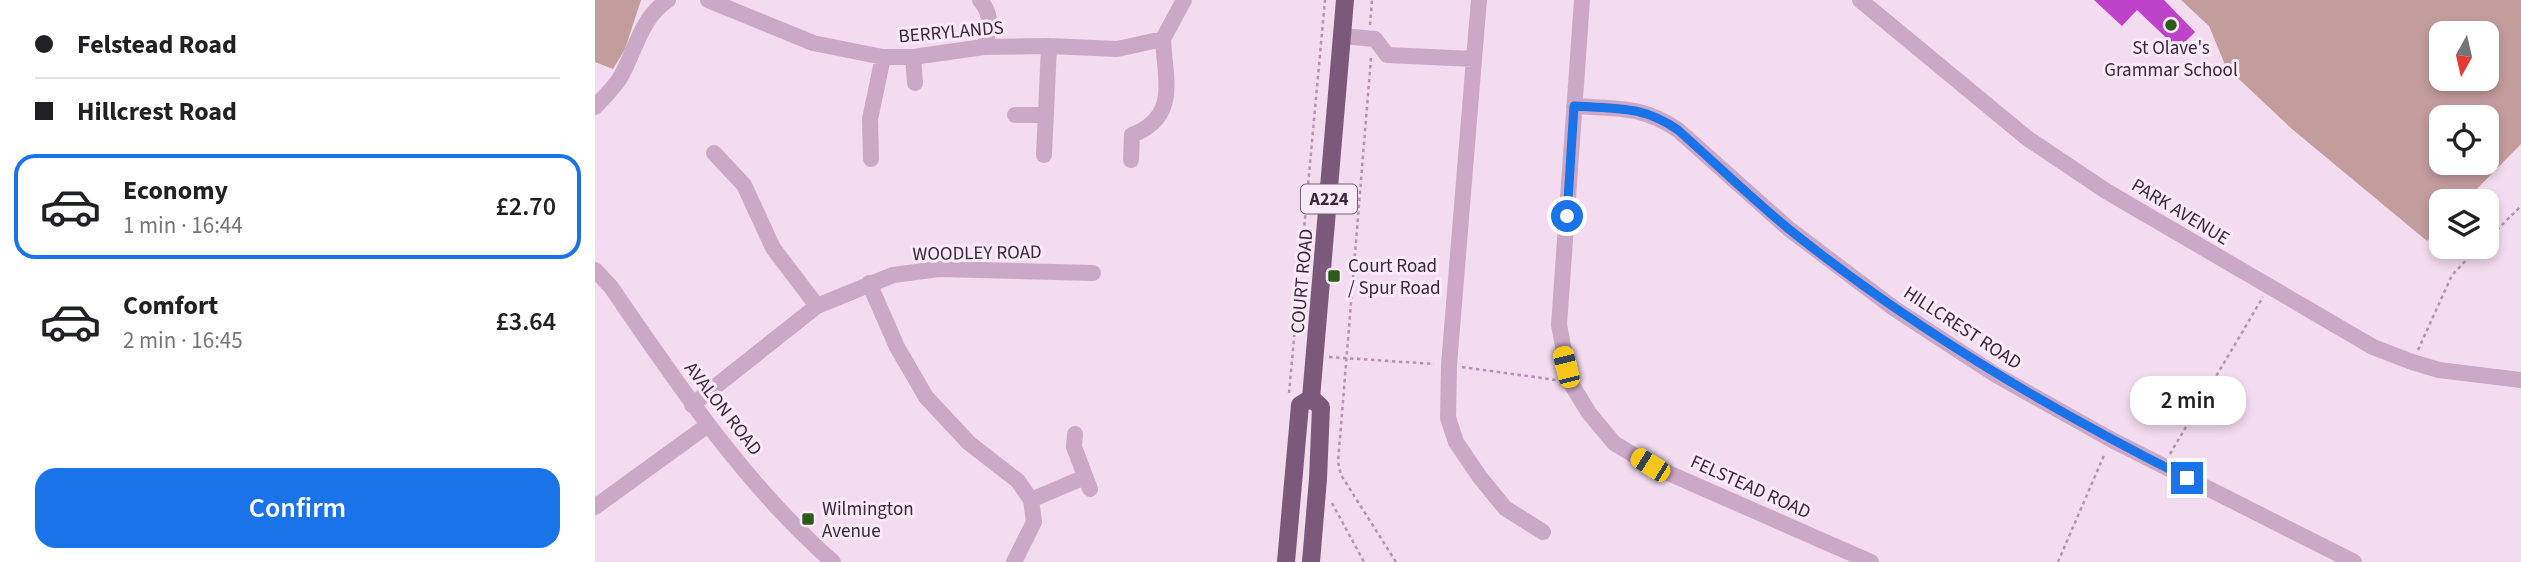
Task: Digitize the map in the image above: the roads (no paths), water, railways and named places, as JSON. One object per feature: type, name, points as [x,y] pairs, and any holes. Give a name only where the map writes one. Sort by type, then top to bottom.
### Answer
[{"type":"main road","name":"COURT ROAD","points":[[1311,398],[1345,0]]},
{"type":"main road","name":"COURT ROAD","points":[[1286,562],[1300,405],[1311,398]]},
{"type":"main road","name":"COURT ROAD","points":[[1311,398],[1321,407],[1311,562]]},
{"type":"street","points":[[595,107],[618,82],[644,26],[661,4],[668,0]]},
{"type":"street","name":"BERRYLANDS","points":[[708,0],[813,43],[883,57],[913,57],[984,47],[1117,49],[1163,39]]},
{"type":"street","points":[[980,0],[988,12],[990,23],[984,47]]},
{"type":"street","points":[[1131,160],[1132,135],[1146,130],[1161,116],[1166,103],[1163,39],[1184,0]]},
{"type":"street","points":[[1479,0],[1449,365],[1448,418],[1456,442],[1504,508],[1543,532]]},
{"type":"street","name":"FELSTEAD ROAD","points":[[1582,0],[1559,326],[1570,382],[1589,413],[1615,443],[1650,465],[1871,562]]},
{"type":"street","name":"PARK AVENUE","points":[[1860,0],[2027,138],[2106,191],[2373,347],[2439,370],[2521,380]]},
{"type":"street","points":[[1342,36],[1366,34],[1375,39],[1387,55],[1474,59]]},
{"type":"street","points":[[1044,155],[1049,46]]},
{"type":"street","points":[[871,159],[870,119],[883,57]]},
{"type":"street","points":[[913,57],[915,83]]},
{"type":"street","name":"HILLCREST ROAD","points":[[1574,106],[1638,110],[1660,118],[1678,130],[1789,229],[1895,309],[1996,375],[2112,440],[2354,562]]},
{"type":"street","points":[[1015,115],[1046,115]]},
{"type":"street","points":[[714,153],[744,185],[773,248],[817,306]]},
{"type":"street","name":"WOODLEY ROAD","points":[[692,405],[817,306],[893,275],[939,269],[1093,273]]},
{"type":"street","name":"AVALON ROAD","points":[[595,270],[611,287],[708,425],[771,500],[833,562]]},
{"type":"street","points":[[869,283],[897,347],[926,397],[969,443],[1018,481],[1031,500],[1034,522],[1014,562]]},
{"type":"street","points":[[595,507],[708,425]]},
{"type":"street","points":[[1031,500],[1088,483],[1075,447],[1075,434]]},
{"type":"place","name":"St Olave's Grammar School","points":[[2171,25]]},
{"type":"place","name":"Court Road / Spur Road","points":[[1334,276]]},
{"type":"place","name":"Wilmington Avenue","points":[[808,519]]}]
